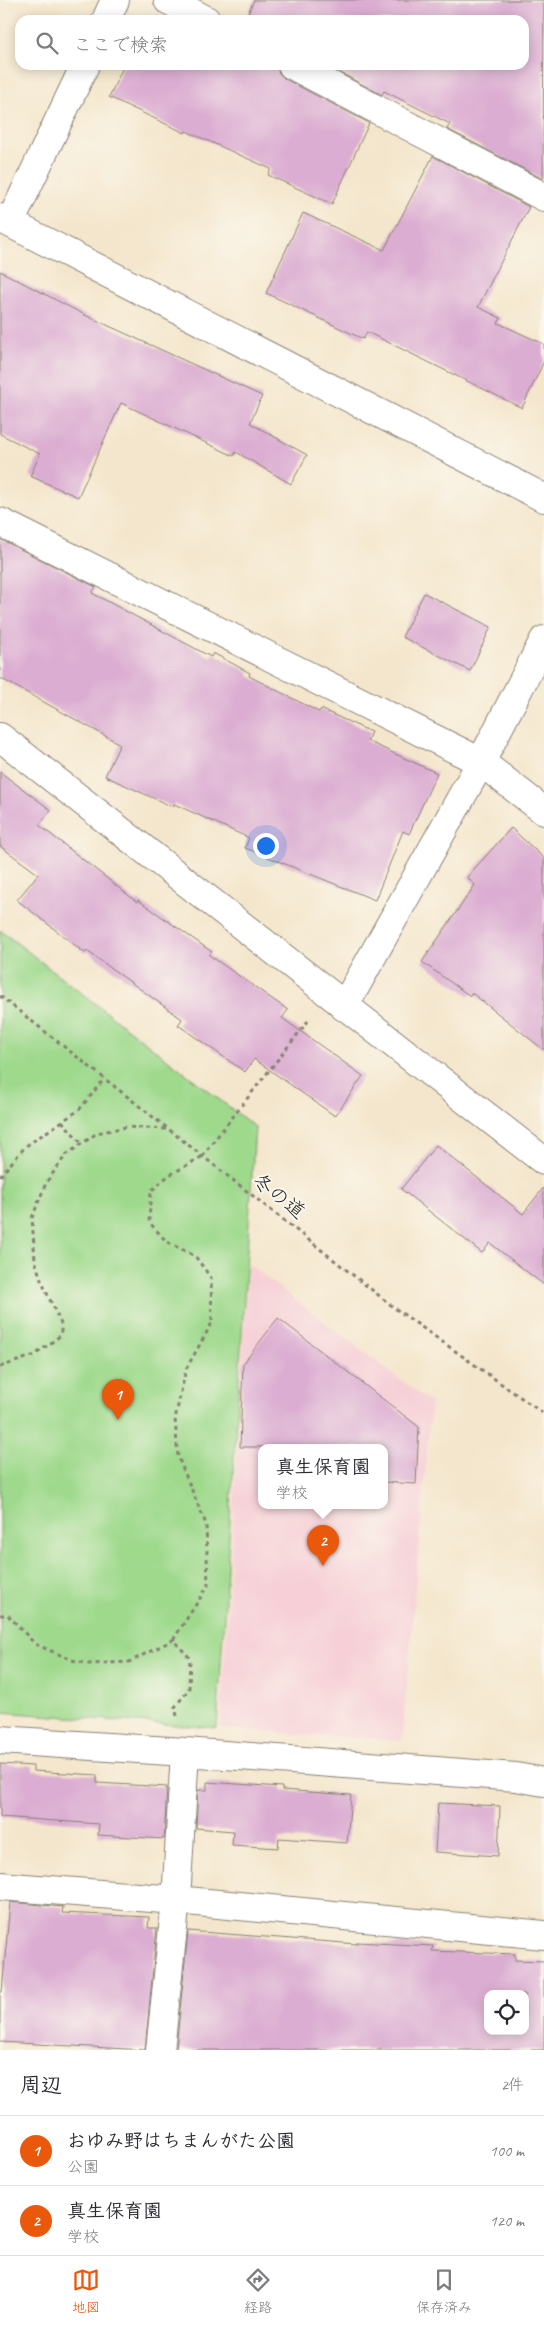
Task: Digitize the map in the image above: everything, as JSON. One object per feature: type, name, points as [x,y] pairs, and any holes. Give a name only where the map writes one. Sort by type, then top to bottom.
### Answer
[{"type":"street","points":[[108,15],[116,0]]},
{"type":"street","points":[[168,0],[196,15]]},
{"type":"street","points":[[82,70],[5,221],[544,498]]},
{"type":"street","points":[[302,70],[544,196]]},
{"type":"street","points":[[0,522],[481,762],[544,812]]},
{"type":"street","points":[[336,1001],[481,762],[544,640]]},
{"type":"street","points":[[0,737],[336,1001],[544,1161]]},
{"type":"street","points":[[0,1740],[185,1752],[516,1778],[544,1782]]},
{"type":"street","points":[[160,2050],[176,1900],[185,1752]]},
{"type":"street","points":[[0,1886],[176,1900],[544,1935]]},
{"type":"path","name":"冬の道","points":[[0,996],[396,1309],[544,1414]]},
{"type":"path","points":[[0,1615],[8,1615],[35,1644],[72,1660],[89,1664],[128,1662],[173,1640],[208,1586],[206,1524],[178,1457],[175,1419],[186,1369],[212,1323],[211,1278],[195,1256],[167,1242],[149,1222],[151,1191],[168,1176],[203,1156],[336,1001]]},
{"type":"path","points":[[0,1176],[26,1146],[79,1110],[104,1079]]},
{"type":"path","points":[[62,1120],[82,1144]]},
{"type":"path","points":[[0,1367],[35,1356],[61,1335],[61,1324],[41,1280],[35,1260],[32,1218],[46,1183],[66,1155],[97,1133],[126,1127],[169,1129]]},
{"type":"path","points":[[173,1640],[190,1658],[189,1689],[175,1706],[185,1752]]},
{"type":"shaded area","points":[[248,1264],[431,1403],[402,1741],[220,1729]]},
{"type":"green space","points":[[0,930],[255,1127],[217,1728],[0,1712]]},
{"type":"building","points":[[254,0],[544,0],[543,179],[447,129],[450,124],[384,91],[382,95],[335,70],[529,70],[529,15],[247,15]]},
{"type":"building","points":[[122,70],[278,70],[285,79],[369,123],[332,204],[268,175],[271,169],[186,131],[185,133],[109,97]]},
{"type":"building","points":[[433,156],[529,207],[478,307],[501,318],[498,323],[544,344],[544,361],[522,408],[367,332],[363,339],[266,293],[303,213],[384,250]]},
{"type":"building","points":[[0,271],[85,315],[262,396],[250,423],[307,455],[291,484],[236,452],[234,456],[121,403],[78,497],[30,476],[40,454],[0,434]]},
{"type":"building","points":[[0,539],[96,587],[92,593],[211,657],[213,653],[250,673],[249,676],[319,712],[321,709],[371,732],[367,741],[437,773],[409,834],[403,831],[375,900],[245,848],[249,838],[174,804],[173,807],[105,776],[120,744],[0,678]]},
{"type":"building","points":[[424,593],[491,627],[470,671],[402,637]]},
{"type":"building","points":[[0,772],[51,810],[39,825],[137,902],[138,900],[212,952],[209,955],[288,1010],[282,1018],[363,1076],[335,1116],[254,1059],[245,1072],[178,1025],[182,1019],[87,951],[85,953],[17,900],[38,874],[0,846]]},
{"type":"building","points":[[511,828],[544,858],[544,1050],[472,993],[470,996],[422,962],[475,885],[467,877]]},
{"type":"building","points":[[436,1145],[523,1214],[544,1187],[544,1285],[490,1243],[482,1253],[401,1189]]},
{"type":"building","points":[[278,1318],[419,1427],[416,1484],[388,1482],[388,1444],[258,1444],[258,1447],[240,1447],[243,1364]]},
{"type":"building","points":[[0,1764],[33,1766],[33,1771],[97,1775],[97,1783],[167,1787],[164,1839],[98,1835],[99,1824],[0,1817]]},
{"type":"building","points":[[207,1782],[282,1787],[282,1790],[351,1795],[347,1843],[279,1838],[278,1848],[232,1845],[233,1831],[196,1828],[198,1790],[207,1790]]},
{"type":"building","points":[[438,1803],[500,1806],[498,1856],[435,1852]]},
{"type":"building","points":[[10,1902],[63,1907],[62,1913],[149,1917],[148,1928],[157,1928],[145,2050],[0,2042],[0,1992],[2,1992]]},
{"type":"building","points":[[188,1931],[357,1944],[357,1942],[433,1946],[432,1951],[515,1954],[515,1960],[544,1961],[544,2050],[176,2050]]},
{"type":"place","name":"おゆみ野はちまんがた公園","points":[[118,1420]]},
{"type":"place","name":"真生保育園","points":[[323,1566]]}]
